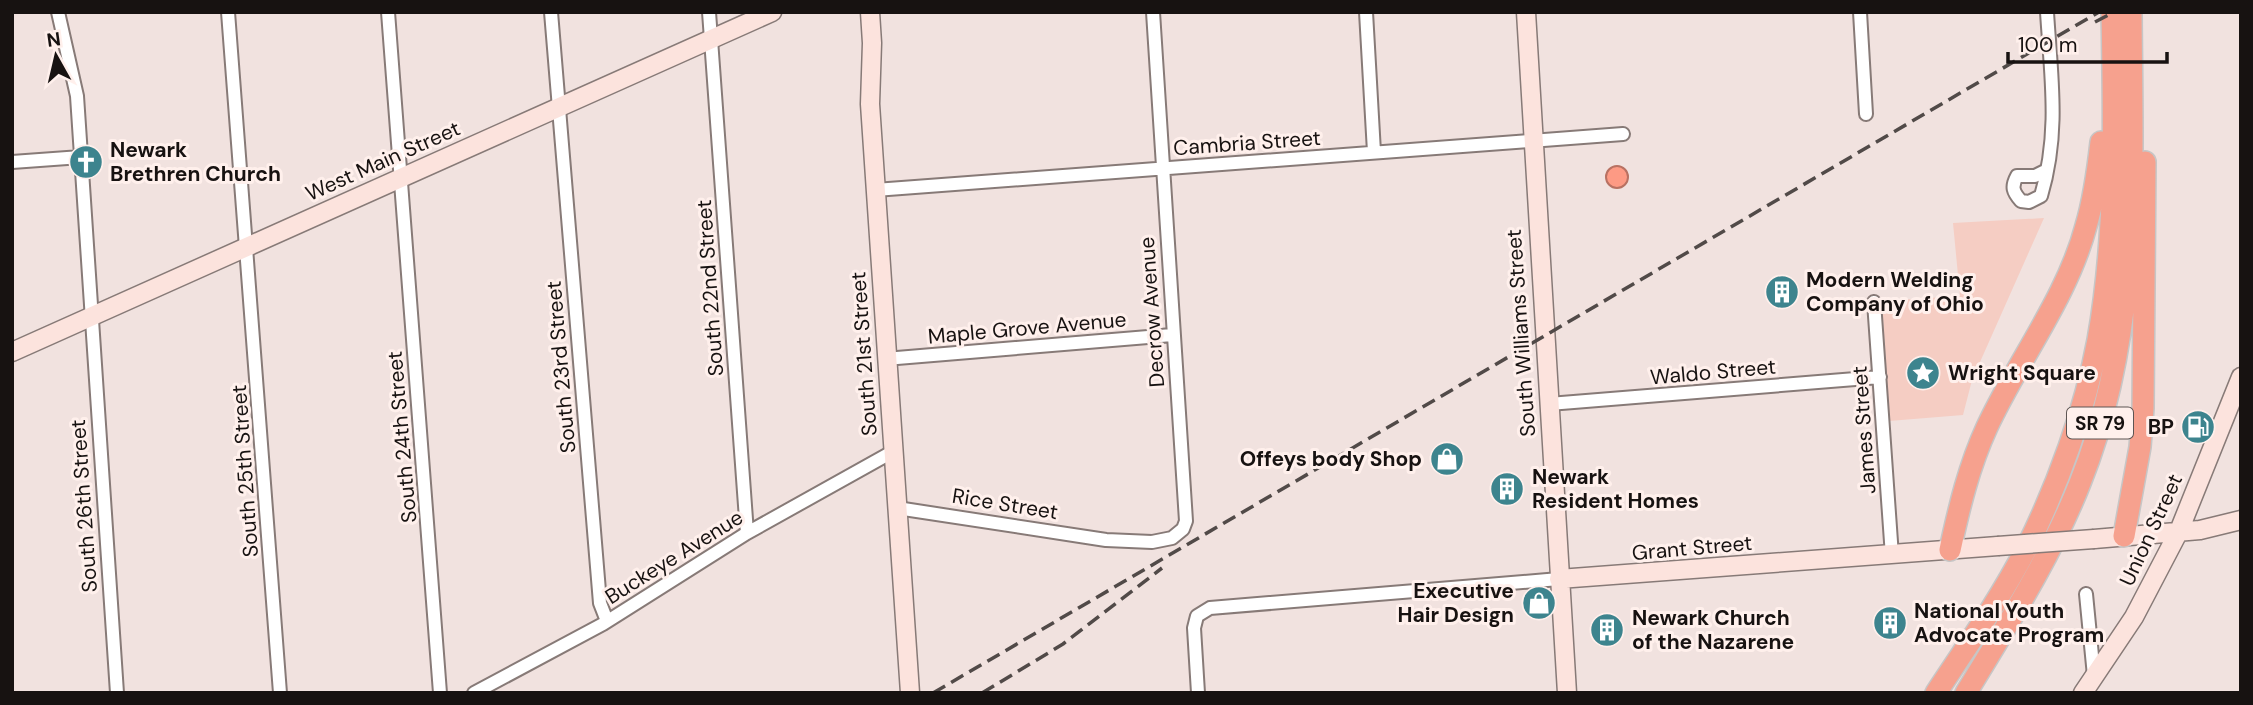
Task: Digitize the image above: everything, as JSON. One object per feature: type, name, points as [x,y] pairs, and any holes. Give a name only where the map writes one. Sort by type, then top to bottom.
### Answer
[{"type":"highway","name":"SR 79","points":[[1936,693],[2026,549],[2059,471],[2090,374],[2098,340],[2110,221],[2112,12]]},
{"type":"highway","name":"SR 79","points":[[1966,693],[2020,604],[2062,525],[2081,482],[2111,384],[2127,289],[2132,124],[2131,12]]},
{"type":"highway","points":[[1950,550],[1959,506],[1986,429],[2063,285],[2086,226],[2099,158],[2106,74],[2112,46]]},
{"type":"highway","points":[[2123,536],[2140,447],[2144,372],[2147,192],[2145,145],[2132,124]]},
{"type":"street","name":"South 26th Street","points":[[58,12],[77,96],[117,693]]},
{"type":"street","name":"South 25th Street","points":[[228,12],[280,693]]},
{"type":"street","name":"South 24th Street","points":[[388,12],[440,693]]},
{"type":"street","name":"South 23rd Street","points":[[551,12],[600,603],[607,621]]},
{"type":"street","name":"South 22nd Street","points":[[709,12],[747,533]]},
{"type":"street","name":"West Main Street","points":[[12,352],[772,12]]},
{"type":"street","name":"South 21st Street","points":[[870,12],[870,104],[875,190],[910,693]]},
{"type":"street","name":"Decrow Avenue","points":[[1106,540],[1152,542],[1172,538],[1183,529],[1186,520],[1153,12]]},
{"type":"street","points":[[1366,12],[1374,152]]},
{"type":"street","name":"South Williams Street","points":[[1526,12],[1567,693]]},
{"type":"street","points":[[1860,12],[1866,114]]},
{"type":"street","points":[[2047,12],[2055,114],[2047,170]]},
{"type":"street","name":"Cambria Street","points":[[875,190],[1622,134]]},
{"type":"street","points":[[12,162],[81,157]]},
{"type":"street","name":"James Street","points":[[1874,302],[1892,556]]},
{"type":"street","name":"Maple Grove Avenue","points":[[885,359],[1172,335]]},
{"type":"street","name":"Waldo Street","points":[[1549,404],[1880,377]]},
{"type":"street","name":"Union Street","points":[[2083,693],[2134,617],[2179,531],[2239,387]]},
{"type":"street","name":"Buckeye Avenue","points":[[474,693],[607,621],[747,533],[894,451]]},
{"type":"street","name":"Rice Street","points":[[897,508],[1106,540]]},
{"type":"street","name":"Grant Street","points":[[1198,693],[1194,628],[1197,616],[1210,608],[2094,539],[2220,527],[2241,520]]},
{"type":"street","points":[[2086,594],[2094,676]]},
{"type":"shaded area","points":[[1617,166],[1625,169],[1628,177],[1625,185],[1617,188],[1609,185],[1606,177],[1609,169]]},
{"type":"shaded area","points":[[2044,218],[1972,380],[1963,415],[1889,421],[1882,301],[1960,296],[1953,223]]},
{"type":"railway","points":[[933,693],[2099,12]]},
{"type":"railway","points":[[2095,22],[2114,12]]},
{"type":"railway","points":[[982,693],[1063,644],[1162,568]]},
{"type":"place","name":"Newark Brethren Church","points":[[86,162]]},
{"type":"place","name":"Modern Welding Company of Ohio","points":[[1782,292]]},
{"type":"place","name":"Wright Square","points":[[1923,373]]},
{"type":"place","name":"BP","points":[[2198,427]]},
{"type":"place","name":"Offeys body Shop","points":[[1447,459]]},
{"type":"place","name":"Newark Resident Homes","points":[[1507,489]]},
{"type":"place","name":"Executive Hair Design","points":[[1539,603]]},
{"type":"place","name":"National Youth Advocate Program","points":[[1890,623]]},
{"type":"place","name":"Newark Church of the Nazarene","points":[[1607,630]]}]
